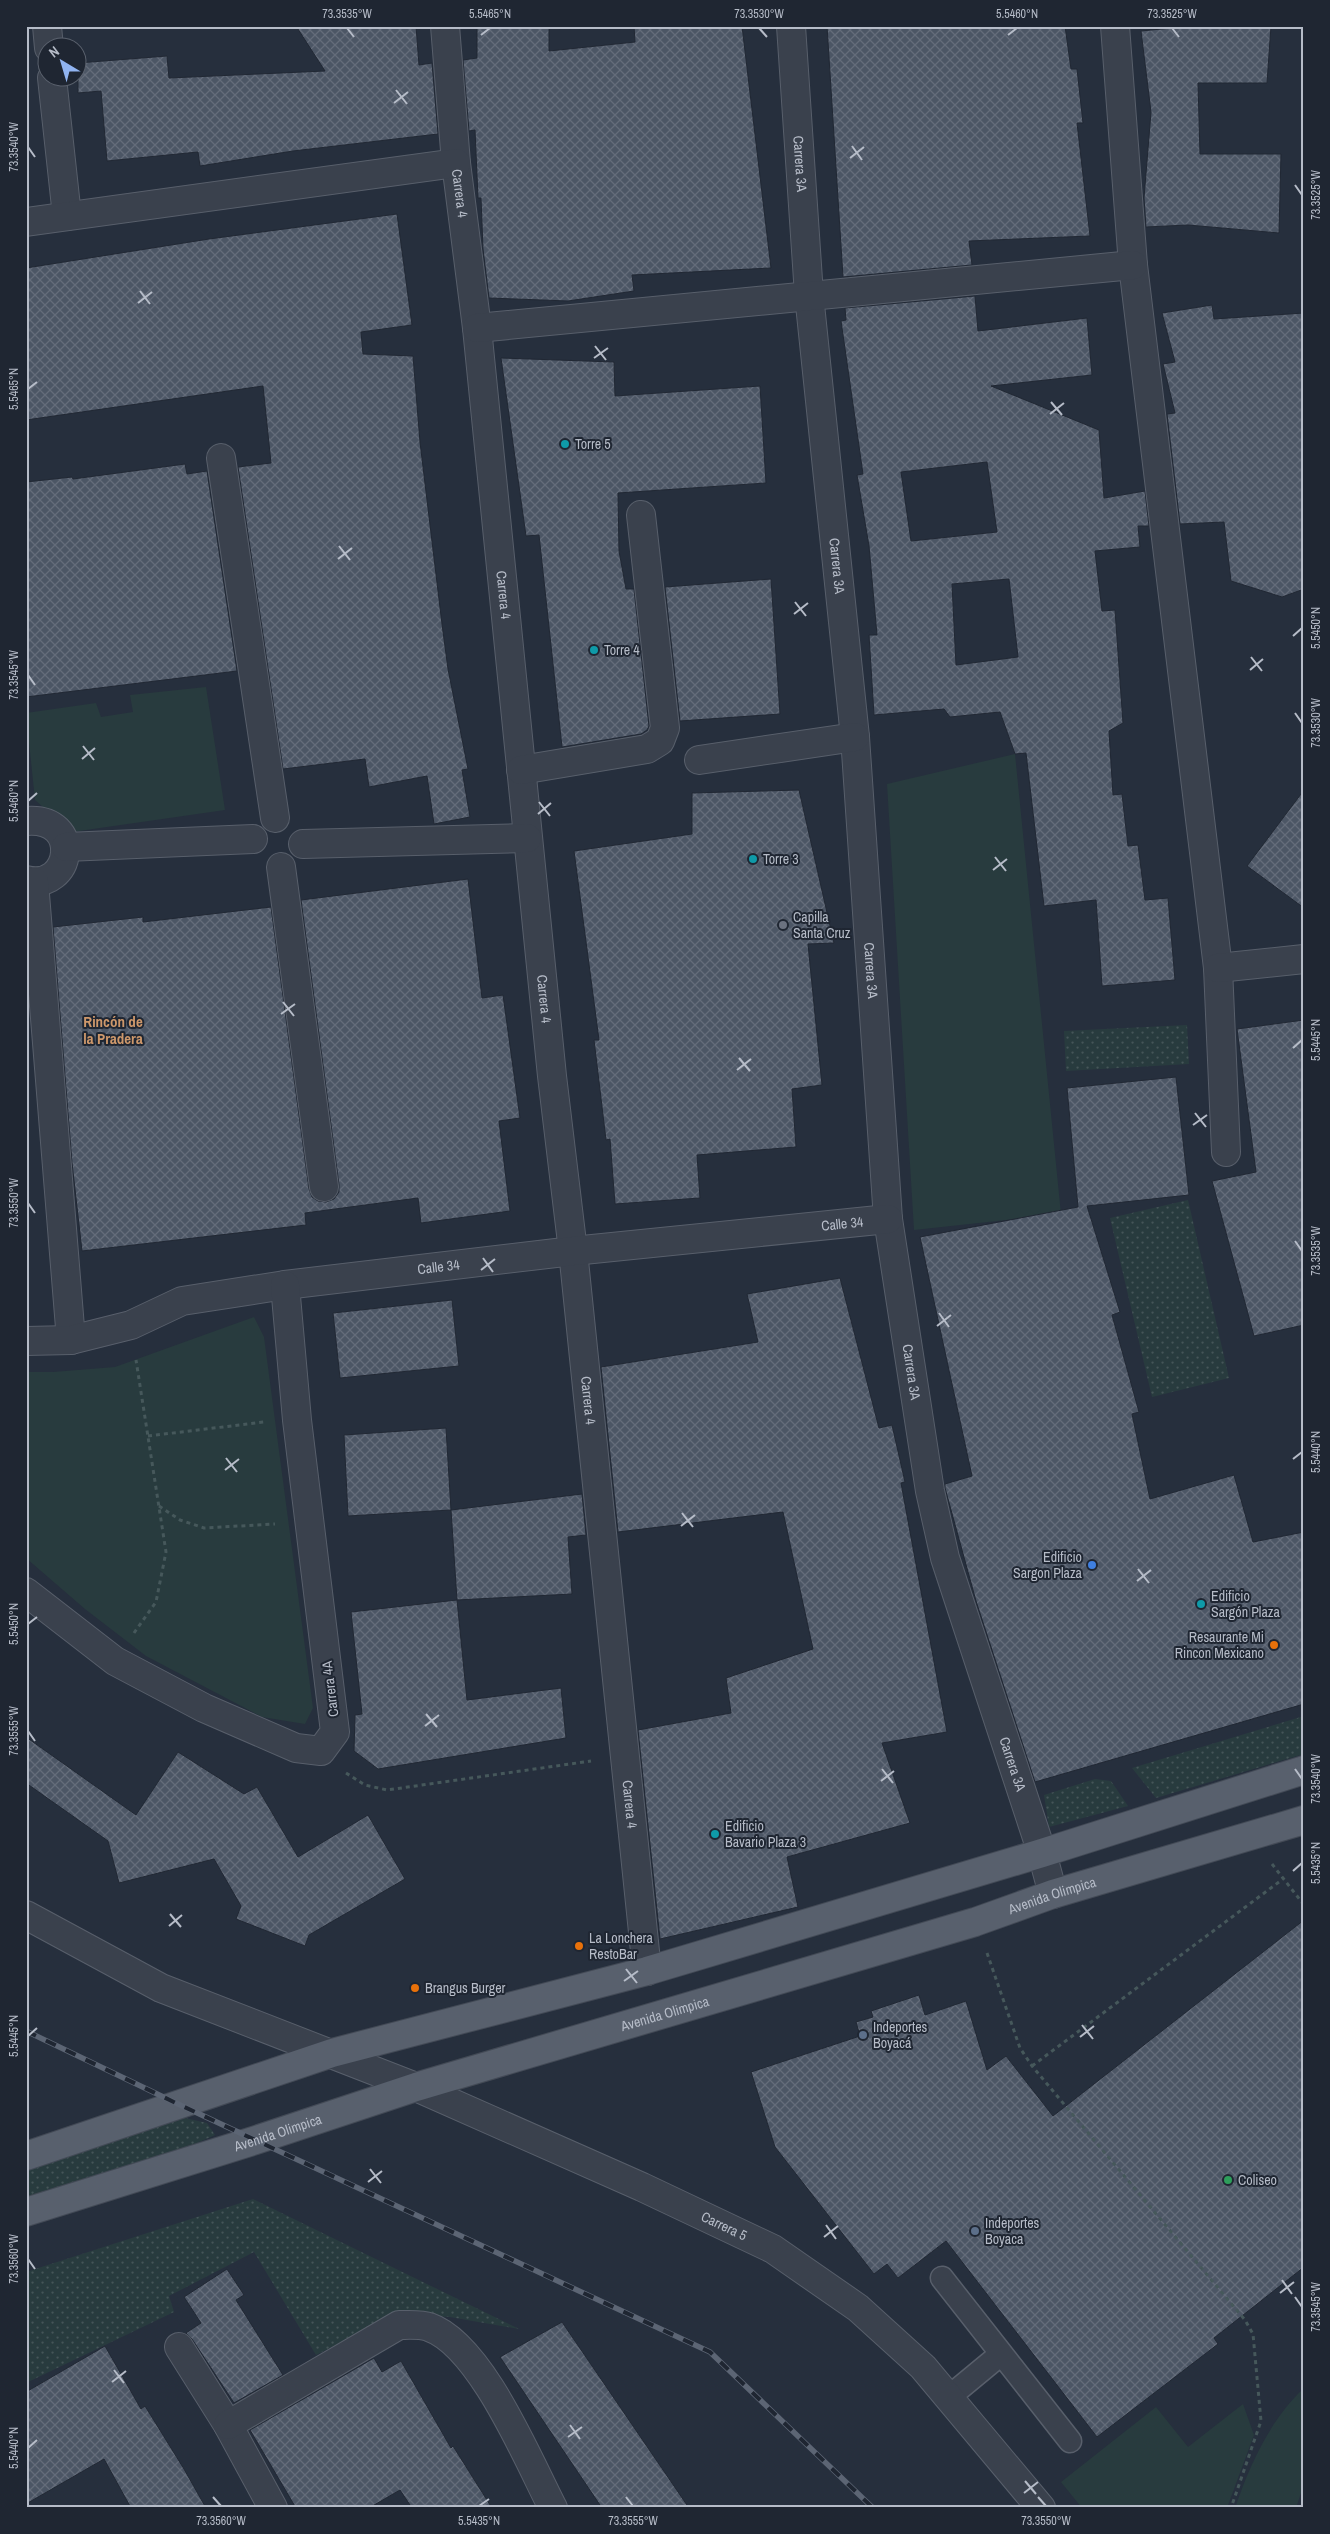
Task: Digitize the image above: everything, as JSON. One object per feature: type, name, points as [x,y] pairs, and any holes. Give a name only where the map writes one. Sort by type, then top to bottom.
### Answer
[{"type":"main road","points":[[26,2156],[332,2052],[647,1971],[1042,1853],[1304,1770]]},
{"type":"main road","name":"Avenida Olimpica","points":[[26,2212],[256,2140],[416,2087],[975,1922],[1053,1894],[1304,1820]]},
{"type":"street","name":"Carrera 4","points":[[445,26],[456,163],[477,328],[551,1066],[573,1251],[627,1756],[647,1971]]},
{"type":"street","name":"Carrera 3A","points":[[791,26],[809,295],[855,737],[888,1220],[930,1491],[945,1558],[1042,1853],[1053,1894]]},
{"type":"street","points":[[1115,26],[1133,265],[1218,968],[1226,1152]]},
{"type":"street","points":[[53,88],[67,216]]},
{"type":"street","points":[[26,222],[456,163]]},
{"type":"street","points":[[477,328],[1133,265]]},
{"type":"street","points":[[221,458],[275,818]]},
{"type":"street","points":[[521,770],[647,749],[660,741],[665,728],[641,515]]},
{"type":"street","points":[[699,760],[855,737]]},
{"type":"street","points":[[275,818],[286,819],[295,825],[301,833],[303,844],[300,855],[292,864],[281,867],[269,866],[260,860],[254,850],[253,839],[258,828],[275,818]]},
{"type":"street","points":[[26,821],[39,820],[52,824],[62,834],[66,847],[65,860],[58,871],[47,880],[30,881],[70,1340]]},
{"type":"street","points":[[303,844],[528,838]]},
{"type":"street","points":[[66,847],[253,839]]},
{"type":"street","points":[[281,867],[324,1187]]},
{"type":"street","points":[[1218,968],[1304,959]]},
{"type":"street","name":"Calle 34","points":[[26,1341],[70,1340],[131,1325],[182,1301],[285,1285],[573,1251],[888,1220]]},
{"type":"street","name":"Carrera 4A","points":[[285,1285],[297,1420],[335,1732],[321,1751]]},
{"type":"street","points":[[26,1592],[114,1661],[204,1708],[296,1748],[321,1751]]},
{"type":"street","name":"Carrera 5","points":[[26,1915],[161,1988],[332,2052],[416,2087],[642,2187],[774,2249],[858,2308],[923,2366],[1041,2508]]},
{"type":"street","points":[[228,2425],[399,2325],[429,2327],[458,2346],[494,2392],[553,2508]]},
{"type":"street","points":[[179,2347],[228,2425],[273,2508]]},
{"type":"lane","points":[[942,2278],[1070,2441]]},
{"type":"lane","points":[[949,2397],[1001,2354]]},
{"type":"path","points":[[114,1661],[156,1602],[166,1552],[131,1325]]},
{"type":"path","points":[[148,1436],[297,1420]]},
{"type":"path","points":[[159,1506],[180,1520],[204,1528],[310,1520]]},
{"type":"path","points":[[321,1751],[348,1775],[365,1785],[387,1790],[627,1756]]},
{"type":"path","points":[[1266,1857],[1304,1905]]},
{"type":"path","points":[[1032,2066],[1283,1879]]},
{"type":"path","points":[[986,1949],[1020,2048],[1032,2066],[1245,2320],[1253,2334],[1261,2421],[1231,2508]]},
{"type":"shaded area","points":[[206,687],[225,810],[72,832],[35,800],[26,713],[96,703],[101,717],[133,712],[130,695]]},
{"type":"shaded area","points":[[1015,754],[1061,1214],[914,1230],[887,784]]},
{"type":"shaded area","points":[[1187,1025],[1189,1064],[1066,1071],[1064,1031]]},
{"type":"shaded area","points":[[1188,1200],[1229,1378],[1152,1397],[1110,1218]]},
{"type":"shaded area","points":[[254,1317],[264,1337],[313,1708],[305,1724],[262,1717],[146,1656],[85,1609],[26,1558],[26,1372],[53,1372],[115,1367]]},
{"type":"shaded area","points":[[1304,1716],[1304,1754],[1156,1798],[1132,1768]]},
{"type":"shaded area","points":[[1095,1779],[1111,1781],[1128,1806],[1049,1827],[1044,1795]]},
{"type":"shaded area","points":[[185,2118],[207,2123],[215,2135],[184,2149],[26,2200],[26,2170]]},
{"type":"shaded area","points":[[253,2199],[519,2329],[450,2317],[398,2314],[316,2355],[254,2252],[169,2296],[174,2312],[26,2383],[26,2272]]},
{"type":"shaded area","points":[[1304,2388],[1304,2484],[1296,2508],[1235,2508],[1254,2459],[1271,2428]]},
{"type":"shaded area","points":[[1243,2404],[1254,2435],[1227,2508],[1082,2508],[1061,2482],[1156,2407],[1188,2447]]},
{"type":"building","points":[[296,26],[416,26],[419,65],[432,63],[438,134],[293,151],[200,166],[198,152],[107,161],[101,91],[78,93],[78,88],[88,88],[88,62],[167,56],[169,78],[325,71]]},
{"type":"building","points":[[477,26],[549,26],[549,51],[635,42],[634,26],[742,26],[771,268],[632,275],[634,291],[568,301],[489,298],[483,249],[481,198],[478,198],[475,130],[469,131],[463,60],[477,58]]},
{"type":"building","points":[[827,26],[1065,26],[1071,69],[1077,69],[1083,123],[1077,123],[1090,236],[969,241],[972,265],[843,277]]},
{"type":"building","points":[[1192,26],[1271,26],[1267,83],[1198,83],[1200,154],[1281,154],[1279,233],[1188,225],[1146,227],[1144,198],[1151,112],[1141,31]]},
{"type":"building","points":[[397,214],[412,325],[361,332],[363,354],[413,356],[420,442],[442,624],[448,669],[468,769],[462,770],[470,817],[434,824],[427,776],[369,787],[365,759],[283,769],[238,467],[271,463],[263,386],[26,420],[26,268],[209,239]]},
{"type":"building","points":[[975,296],[978,331],[1087,318],[1092,375],[991,386],[1099,430],[1104,498],[1145,491],[1149,526],[1138,526],[1140,547],[1095,551],[1102,611],[1115,610],[1123,723],[1109,731],[1113,795],[1122,794],[1128,846],[1138,845],[1145,900],[1168,898],[1175,980],[1102,986],[1096,900],[1044,906],[1026,753],[1015,754],[1000,712],[950,717],[944,709],[874,715],[869,635],[877,635],[869,546],[857,475],[863,474],[841,321],[846,320],[845,308]],"holes":[[[987,462],[997,532],[911,541],[901,472]],[[1009,579],[1018,657],[956,665],[952,584]]]},
{"type":"building","points":[[1212,305],[1214,319],[1304,313],[1304,589],[1282,597],[1231,581],[1224,522],[1180,524],[1167,414],[1175,413],[1163,364],[1175,362],[1162,313]]},
{"type":"building","points":[[501,358],[614,362],[615,396],[760,386],[766,483],[618,493],[619,551],[626,589],[634,589],[649,726],[641,734],[562,747],[539,535],[526,536]]},
{"type":"building","points":[[185,464],[187,474],[207,471],[237,671],[26,697],[26,482],[72,477],[73,479]]},
{"type":"building","points":[[771,579],[780,714],[680,721],[665,587]]},
{"type":"building","points":[[799,790],[834,943],[808,944],[822,1085],[792,1089],[796,1147],[697,1155],[700,1198],[615,1204],[610,1139],[606,1140],[594,1040],[599,1040],[574,851],[692,834],[692,793]]},
{"type":"building","points":[[1304,790],[1304,908],[1247,866]]},
{"type":"building","points":[[468,879],[482,998],[503,995],[520,1118],[499,1121],[510,1211],[421,1223],[418,1198],[305,1213],[306,1225],[82,1251],[72,1163],[53,927],[143,917],[143,922],[271,907],[309,1189],[312,1197],[318,1201],[326,1202],[334,1199],[339,1192],[339,1185],[301,900]]},
{"type":"building","points":[[1304,1020],[1304,1325],[1254,1336],[1212,1181],[1256,1172],[1237,1029]]},
{"type":"building","points":[[1176,1077],[1189,1195],[1087,1206],[1120,1312],[1112,1315],[1139,1412],[1132,1414],[1150,1499],[1234,1475],[1253,1542],[1304,1532],[1304,1704],[1035,1782],[976,1601],[945,1488],[945,1484],[972,1476],[920,1237],[1078,1207],[1067,1088]]},
{"type":"building","points":[[840,1278],[879,1428],[892,1425],[905,1482],[901,1483],[947,1732],[882,1743],[910,1823],[787,1857],[798,1907],[660,1939],[638,1730],[731,1713],[726,1678],[813,1649],[783,1512],[618,1532],[601,1367],[758,1342],[747,1294]]},
{"type":"building","points":[[452,1300],[459,1366],[340,1378],[333,1313]]},
{"type":"building","points":[[446,1428],[451,1510],[348,1516],[344,1435]]},
{"type":"building","points":[[582,1494],[586,1535],[568,1537],[572,1594],[457,1600],[451,1510]]},
{"type":"building","points":[[457,1600],[467,1700],[561,1688],[566,1738],[378,1769],[354,1751],[355,1715],[362,1714],[351,1612]]},
{"type":"building","points":[[26,1737],[136,1815],[178,1752],[244,1794],[257,1787],[298,1857],[368,1815],[405,1879],[309,1935],[305,1946],[236,1919],[241,1906],[214,1859],[119,1883],[108,1841],[26,1783]]},
{"type":"building","points":[[1304,1920],[1304,2267],[1214,2338],[1218,2344],[1097,2437],[946,2241],[898,2278],[887,2264],[874,2274],[775,2147],[751,2072],[860,2036],[856,2022],[873,2017],[871,2011],[919,1995],[925,2015],[966,2001],[987,2070],[1006,2056],[1053,2116]]},
{"type":"building","points":[[227,2269],[244,2295],[236,2300],[283,2375],[234,2403],[192,2339],[186,2333],[201,2323],[184,2297]]},
{"type":"building","points":[[562,2322],[689,2508],[602,2508],[500,2357]]},
{"type":"building","points":[[105,2346],[141,2409],[145,2406],[206,2508],[131,2508],[104,2459],[26,2504],[26,2392]]},
{"type":"building","points":[[374,2358],[382,2372],[401,2361],[451,2448],[453,2446],[492,2508],[412,2508],[400,2490],[369,2508],[296,2508],[250,2430]]},
{"type":"railway","points":[[26,2031],[178,2104],[710,2352],[873,2508]]},
{"type":"place","name":"Torre 5","points":[[565,444]]},
{"type":"place","name":"Torre 4","points":[[594,650]]},
{"type":"place","name":"Torre 3","points":[[753,859]]},
{"type":"place","name":"Capilla Santa Cruz","points":[[783,925]]},
{"type":"place","name":"Edificio Sargon Plaza","points":[[1092,1565]]},
{"type":"place","name":"Edificio Sargón Plaza","points":[[1201,1604]]},
{"type":"place","name":"Resaurante Mi Rincon Mexicano","points":[[1274,1645]]},
{"type":"place","name":"Edificio Bavario Plaza 3","points":[[715,1834]]},
{"type":"place","name":"La Lonchera RestoBar","points":[[579,1946]]},
{"type":"place","name":"Brangus Burger","points":[[415,1988]]},
{"type":"place","name":"Indeportes Boyacá","points":[[863,2035]]},
{"type":"place","name":"Coliseo","points":[[1228,2180]]},
{"type":"place","name":"Indeportes Boyaca","points":[[975,2231]]},
{"type":"district","name":"Rincón de la Pradera","points":[[113,1030]]}]
